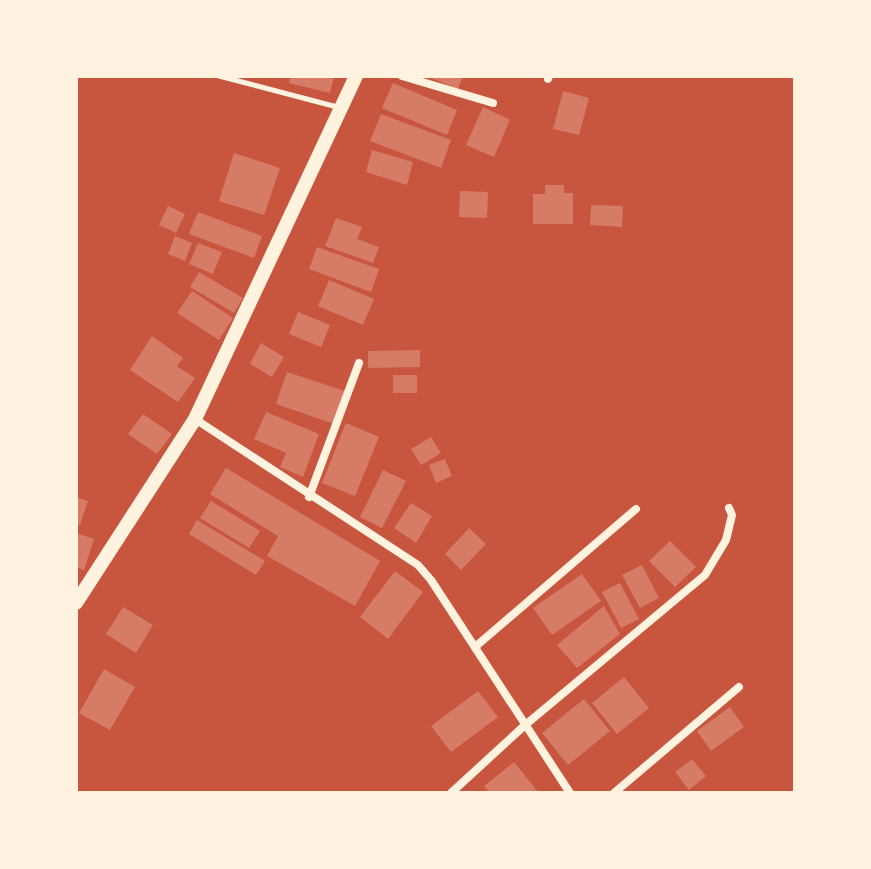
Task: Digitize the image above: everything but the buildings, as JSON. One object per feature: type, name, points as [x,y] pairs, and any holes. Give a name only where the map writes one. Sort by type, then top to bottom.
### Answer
[{"type":"main road","points":[[76,603],[83,579],[195,419],[356,76]]},
{"type":"street","points":[[402,76],[493,103]]},
{"type":"street","points":[[309,497],[359,363]]},
{"type":"street","points":[[195,419],[309,497],[418,565],[570,793]]},
{"type":"street","points":[[451,793],[524,726],[705,575],[726,540],[732,515],[729,508]]},
{"type":"street","points":[[475,647],[636,509]]},
{"type":"street","points":[[614,793],[739,687]]},
{"type":"lane","points":[[219,76],[342,108]]}]
